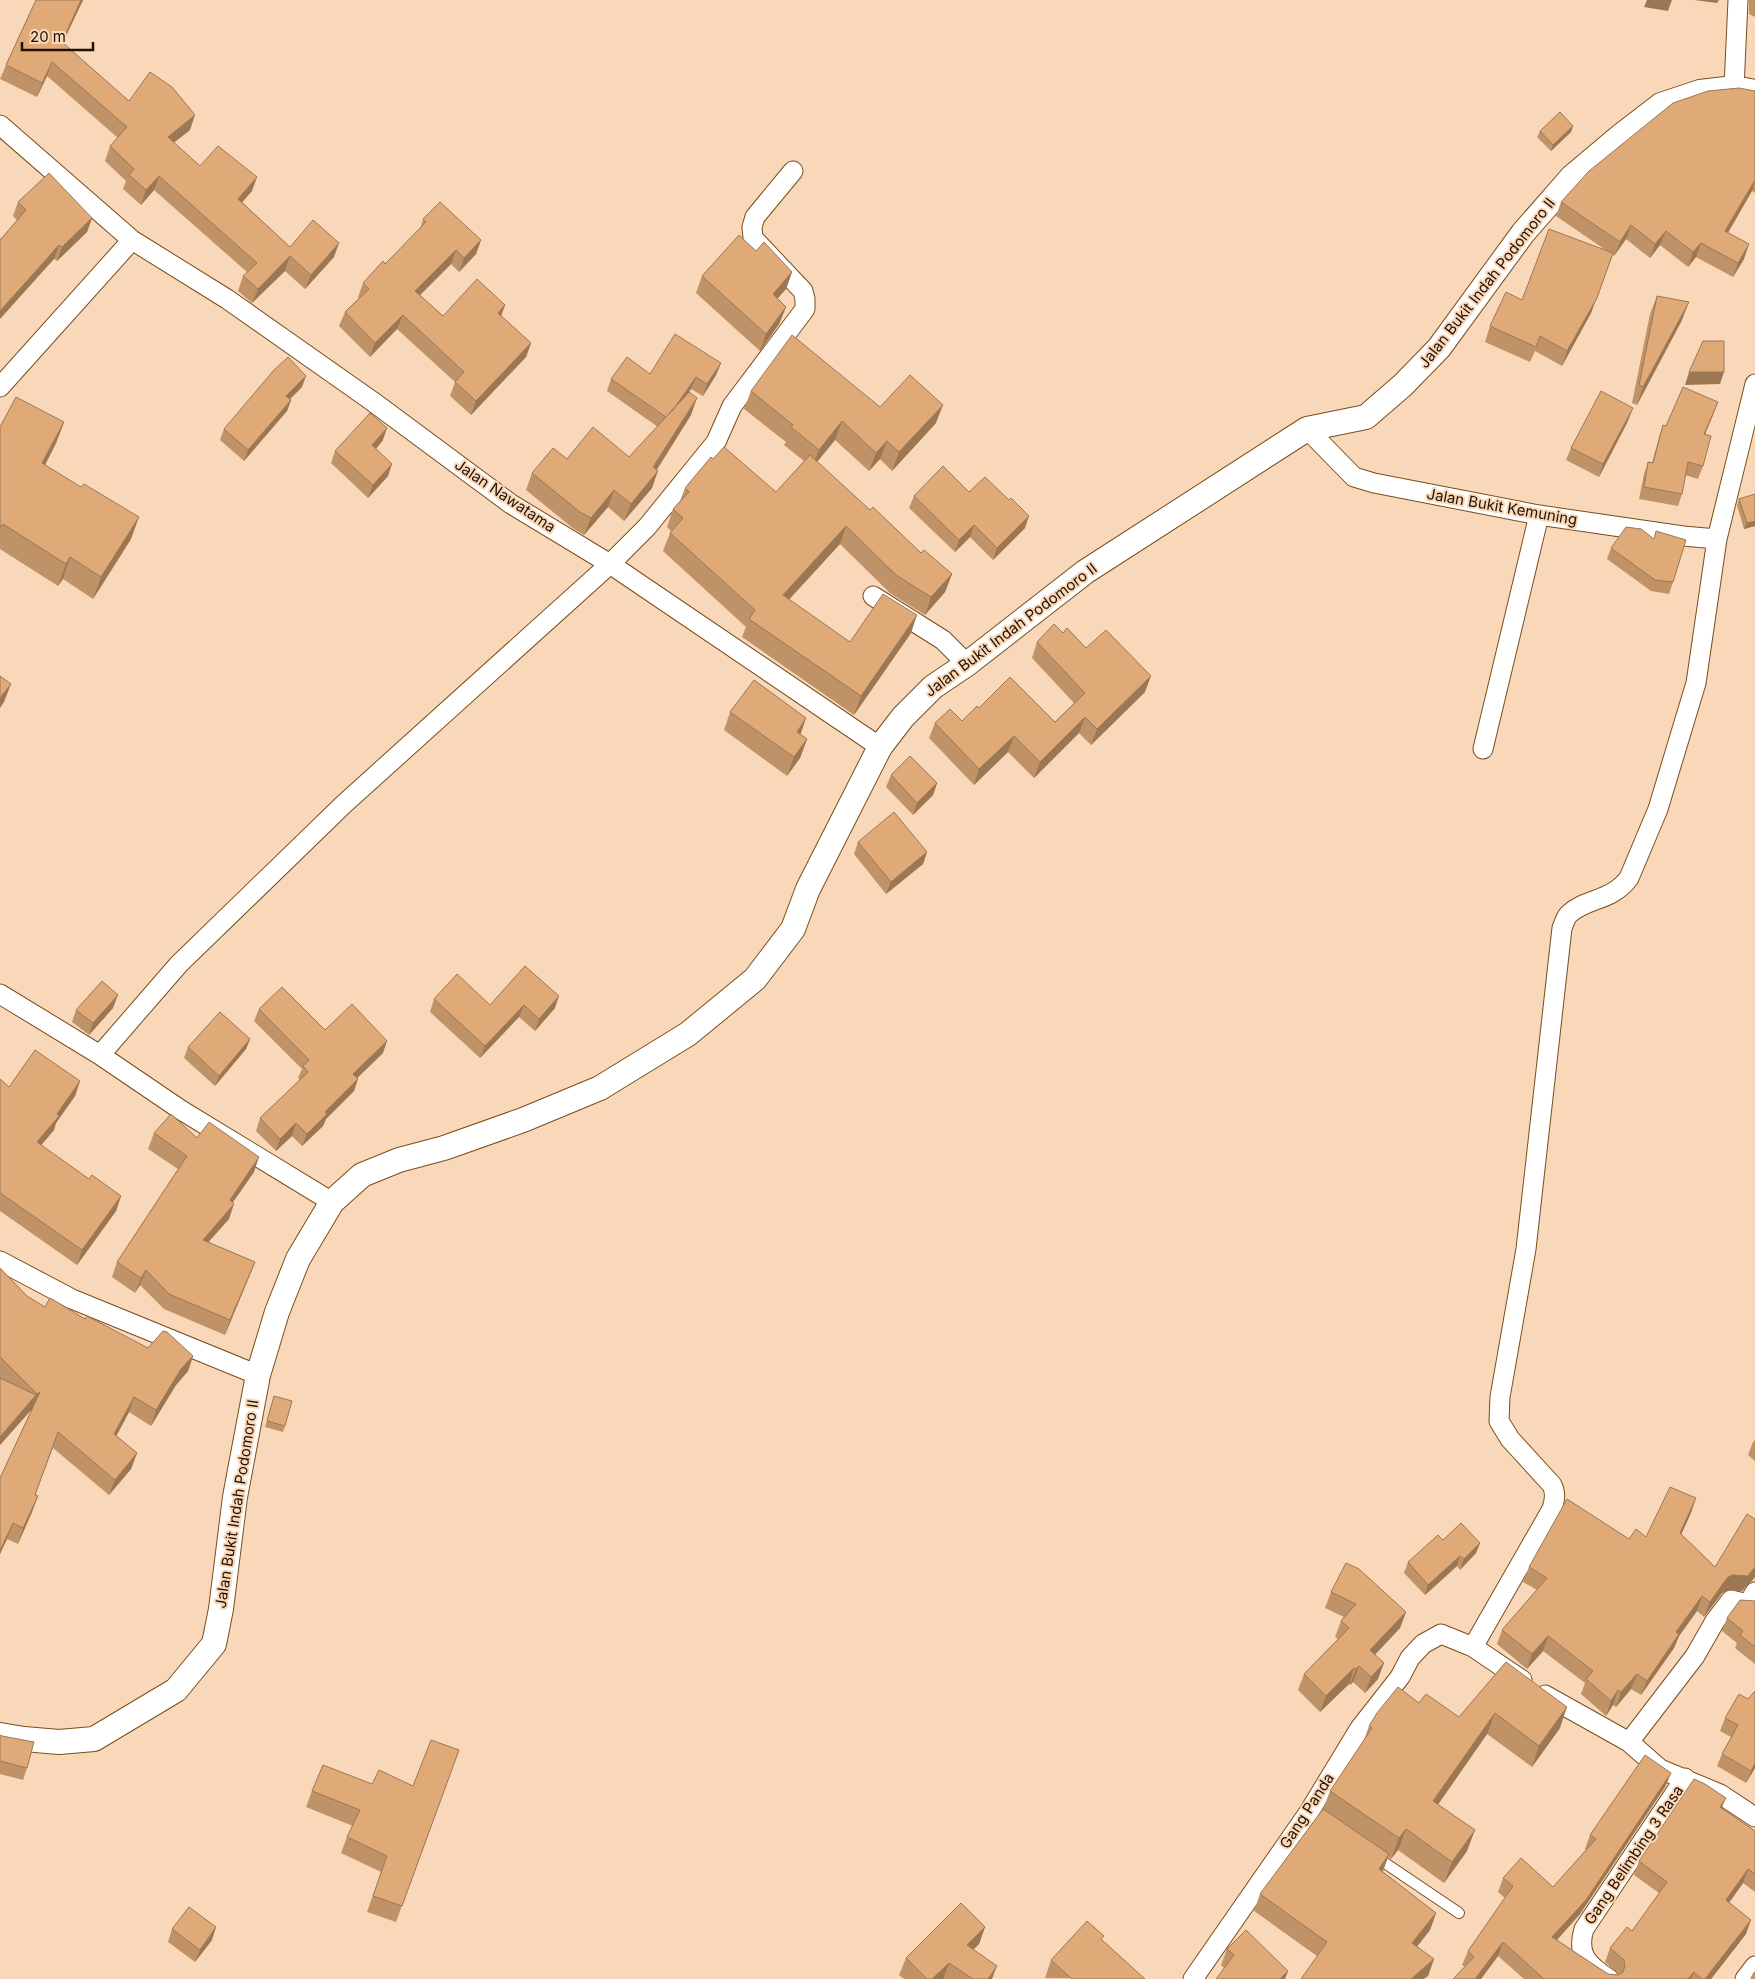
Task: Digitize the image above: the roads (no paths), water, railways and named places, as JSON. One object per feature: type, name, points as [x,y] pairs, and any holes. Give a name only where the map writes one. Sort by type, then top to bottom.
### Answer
[{"type":"street","points":[[1738,0],[1744,90]]},
{"type":"street","name":"Jalan Bukit Indah Podomoro II","points":[[0,1735],[59,1742],[94,1740],[176,1690],[214,1644],[221,1609],[235,1497],[258,1376],[277,1312],[298,1259],[332,1202],[362,1175],[371,1171],[399,1160],[444,1148],[523,1120],[600,1088],[696,1028],[755,979],[793,929],[808,889],[880,748],[903,717],[933,687],[967,664],[1085,572],[1307,429],[1366,417],[1403,385],[1439,348],[1523,233],[1572,177],[1661,105],[1700,92],[1744,90]]},
{"type":"street","name":"Jalan Nawatama","points":[[0,124],[132,240],[235,304],[372,400],[511,504],[610,564],[880,748]]},
{"type":"street","points":[[100,1055],[179,964],[344,804],[610,564],[647,527],[716,442],[732,406],[805,309],[803,291],[754,238],[752,227],[755,217],[793,171]]},
{"type":"street","points":[[0,386],[132,240]]},
{"type":"street","points":[[1755,384],[1718,539],[1696,683],[1658,810],[1623,886],[1614,894],[1579,908],[1568,915],[1562,928],[1526,1249],[1500,1396],[1499,1421],[1510,1439],[1552,1485],[1555,1490],[1555,1500],[1473,1647],[1559,1704],[1629,1742],[1660,1769],[1720,1794],[1755,1817]]},
{"type":"street","name":"Jalan Bukit Kemuning","points":[[1307,429],[1354,477],[1392,487],[1539,515],[1683,536],[1718,539]]},
{"type":"street","points":[[1483,750],[1539,515]]},
{"type":"street","points":[[873,596],[943,640],[967,664]]},
{"type":"street","points":[[0,994],[100,1055],[181,1110],[332,1202]]},
{"type":"street","points":[[0,1261],[72,1298],[258,1376]]},
{"type":"street","points":[[1629,1742],[1695,1656],[1715,1621],[1731,1600],[1748,1604],[1755,1592]]},
{"type":"street","name":"Gang Panda","points":[[1193,1979],[1313,1815],[1360,1728],[1400,1677],[1410,1658],[1423,1644],[1441,1634],[1473,1647]]},
{"type":"street","name":"Gang Belimbing 3 Rasa","points":[[1609,1979],[1597,1971],[1583,1956],[1580,1943],[1584,1929],[1685,1778]]},
{"type":"street","points":[[1745,1979],[1755,1966]]},
{"type":"lane","points":[[1364,1849],[1459,1913]]}]
